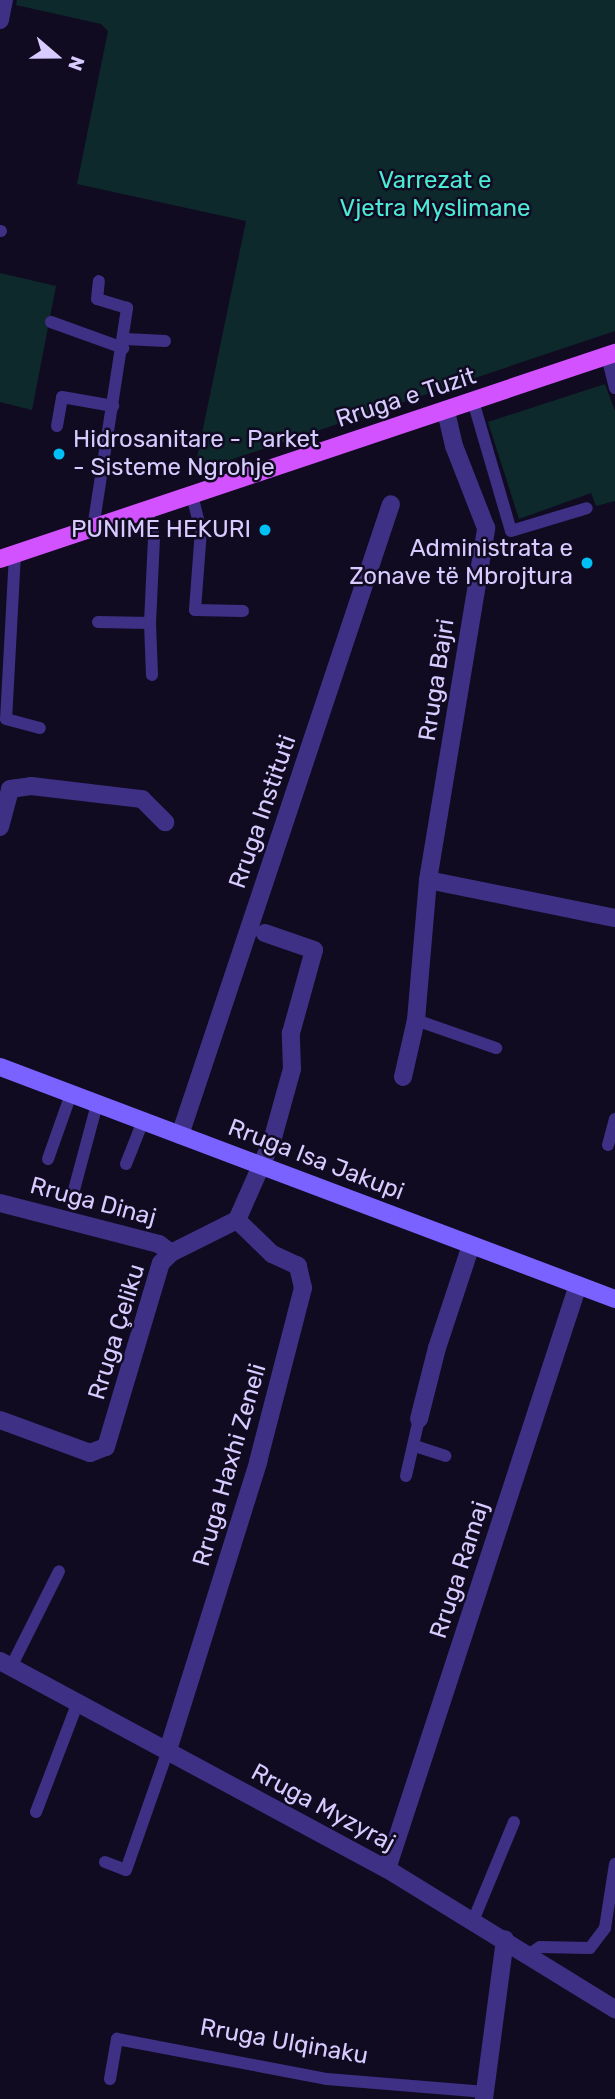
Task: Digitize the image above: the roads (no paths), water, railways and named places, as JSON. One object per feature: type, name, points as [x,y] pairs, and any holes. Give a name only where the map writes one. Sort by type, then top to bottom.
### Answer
[{"type":"main road","name":"Rruga e Tuzit","points":[[8,557],[611,355]]},
{"type":"street","name":"Rruga Bajri","points":[[403,1077],[416,1020],[428,880],[486,528],[453,446],[446,410]]},
{"type":"street","name":"Rruga Instituti","points":[[180,1135],[391,504]]},
{"type":"street","points":[[0,827],[9,789],[31,786],[142,799],[165,822]]},
{"type":"street","points":[[428,880],[615,918]]},
{"type":"street","points":[[237,1220],[259,1165],[272,1141],[292,1069],[291,1032],[314,950],[265,933]]},
{"type":"street","name":"Rruga Isa Jakupi","points":[[0,1067],[615,1299]]},
{"type":"street","name":"Rruga Dinaj","points":[[0,1203],[159,1244],[171,1253]]},
{"type":"street","name":"Rruga Çeliku","points":[[0,1420],[90,1453],[106,1447],[145,1308],[161,1263],[171,1253],[237,1220]]},
{"type":"street","name":"Rruga Haxhi Zeneli","points":[[168,1749],[258,1462],[303,1288],[298,1266],[264,1248],[237,1220]]},
{"type":"street","points":[[419,1419],[436,1348],[471,1245]]},
{"type":"street","name":"Rruga Ramaj","points":[[387,1870],[578,1285]]},
{"type":"street","name":"Rruga Myzyraj","points":[[6,1664],[168,1749],[258,1803],[387,1870],[615,2010]]},
{"type":"street","name":"Rruga Ulqinaku","points":[[485,2095],[505,1940]]},
{"type":"lane","points":[[93,528],[124,344],[127,308],[97,299],[99,282]]},
{"type":"lane","points":[[51,322],[124,344],[165,341]]},
{"type":"lane","points":[[611,355],[615,388]]},
{"type":"lane","points":[[57,426],[62,397],[113,406]]},
{"type":"lane","points":[[473,401],[511,531],[587,508]]},
{"type":"lane","points":[[192,495],[201,530],[195,610],[243,611]]},
{"type":"lane","points":[[147,510],[154,537],[150,623],[152,675]]},
{"type":"lane","points":[[8,557],[6,719],[40,728]]},
{"type":"lane","points":[[98,622],[150,623]]},
{"type":"lane","points":[[416,1020],[496,1048]]},
{"type":"lane","points":[[48,1159],[71,1094]]},
{"type":"lane","points":[[74,1190],[97,1104]]},
{"type":"lane","points":[[608,1145],[615,1119]]},
{"type":"lane","points":[[126,1164],[143,1121]]},
{"type":"lane","points":[[406,1476],[415,1446],[419,1419]]},
{"type":"lane","points":[[415,1446],[445,1457]]},
{"type":"lane","points":[[6,1664],[60,1571]]},
{"type":"lane","points":[[36,1812],[78,1702]]},
{"type":"lane","points":[[105,1862],[126,1870],[168,1749]]},
{"type":"lane","points":[[473,1921],[514,1822]]},
{"type":"lane","points":[[528,1955],[540,1947],[590,1948],[605,1928],[615,1864]]},
{"type":"lane","name":"Rruga Ulqinaku","points":[[110,2079],[117,2039],[327,2079],[485,2095]]},
{"type":"place","name":"Hidrosanitare - Parket - Sisteme Ngrohje","points":[[59,454]]},
{"type":"place","name":"PUNIME HEKURI","points":[[265,530]]},
{"type":"place","name":"Administrata e Zonave të Mbrojtura","points":[[587,563]]},
{"type":"park label","name":"Varrezat e Vjetra Myslimane","points":[[435,195]]}]
